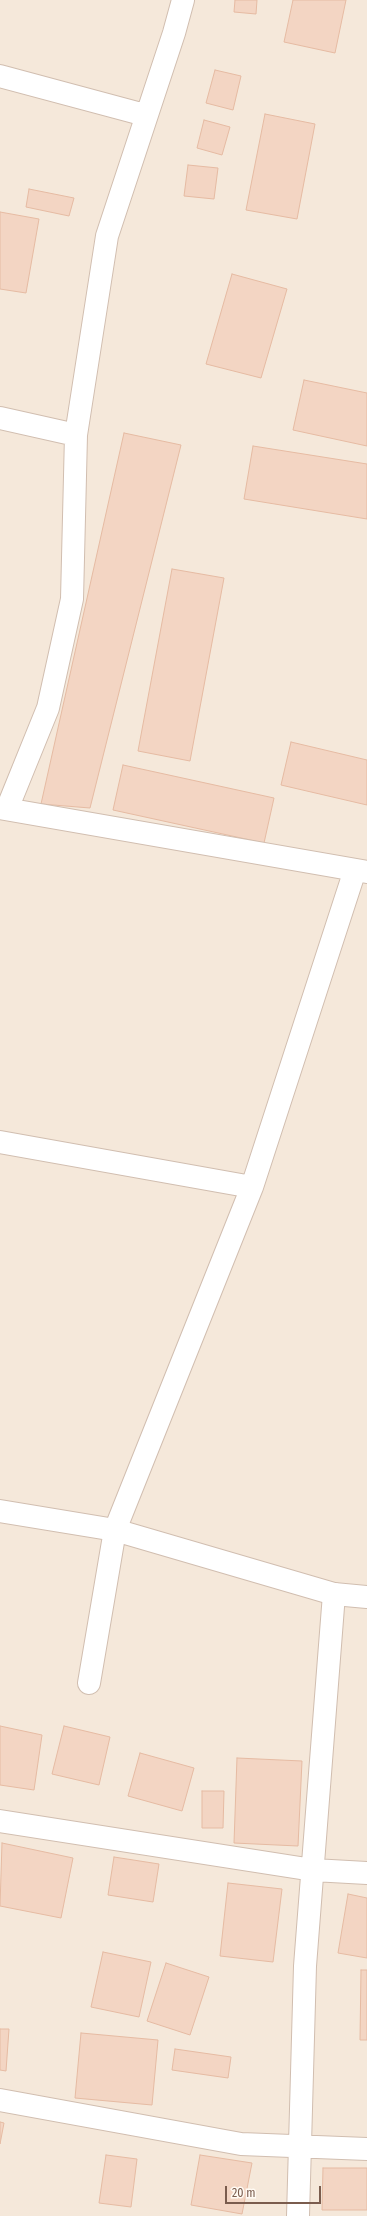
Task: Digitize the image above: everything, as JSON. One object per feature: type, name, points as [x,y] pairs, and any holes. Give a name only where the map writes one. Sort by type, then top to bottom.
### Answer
[{"type":"street","points":[[89,1683],[115,1530],[252,1187],[361,871],[3,808],[48,708],[72,600],[76,435],[107,236],[145,116],[174,33],[183,0]]},
{"type":"street","points":[[0,76],[145,116]]},
{"type":"street","points":[[0,418],[76,435]]},
{"type":"street","points":[[0,1142],[252,1187]]},
{"type":"street","points":[[0,1511],[115,1530],[334,1594],[367,1597]]},
{"type":"street","points":[[298,2216],[305,1966],[334,1594]]},
{"type":"street","points":[[0,1821],[313,1870],[367,1873]]},
{"type":"street","points":[[0,2100],[241,2144],[299,2148],[367,2149]]},
{"type":"shaded area","points":[[0,0],[367,0],[367,2216],[0,2216]]},
{"type":"building","points":[[235,0],[257,0],[256,14],[234,12]]},
{"type":"building","points":[[293,0],[346,0],[335,53],[284,42]]},
{"type":"building","points":[[215,70],[241,76],[233,110],[206,103]]},
{"type":"building","points":[[265,114],[315,124],[297,219],[246,210]]},
{"type":"building","points":[[204,120],[230,127],[222,155],[197,148]]},
{"type":"building","points":[[188,165],[218,168],[214,199],[184,196]]},
{"type":"building","points":[[29,189],[74,198],[69,216],[26,207]]},
{"type":"building","points":[[0,212],[39,219],[26,293],[0,289]]},
{"type":"building","points":[[232,274],[287,289],[261,378],[206,364]]},
{"type":"building","points":[[304,380],[367,393],[367,446],[293,430]]},
{"type":"building","points":[[124,433],[181,445],[90,808],[41,804]]},
{"type":"building","points":[[253,446],[367,464],[367,519],[244,499]]},
{"type":"building","points":[[172,569],[224,578],[190,761],[138,751]]},
{"type":"building","points":[[291,742],[367,760],[367,805],[281,785]]},
{"type":"building","points":[[123,765],[274,798],[264,843],[113,810]]},
{"type":"building","points":[[0,1726],[42,1735],[34,1790],[0,1785]]},
{"type":"building","points":[[64,1726],[110,1737],[99,1785],[52,1774]]},
{"type":"building","points":[[140,1753],[194,1768],[182,1811],[128,1796]]},
{"type":"building","points":[[237,1758],[302,1761],[298,1846],[234,1843]]},
{"type":"building","points":[[202,1791],[224,1791],[223,1828],[202,1828]]},
{"type":"building","points":[[2,1843],[73,1858],[61,1918],[0,1906]]},
{"type":"building","points":[[114,1857],[159,1864],[153,1902],[108,1895]]},
{"type":"building","points":[[228,1883],[282,1889],[273,1962],[220,1956]]},
{"type":"building","points":[[348,1894],[367,1898],[367,1958],[338,1953]]},
{"type":"building","points":[[103,1952],[151,1962],[139,2017],[91,2007]]},
{"type":"building","points":[[166,1963],[209,1977],[190,2035],[147,2021]]},
{"type":"building","points":[[361,1970],[367,1970],[367,2040],[360,2040]]},
{"type":"building","points":[[0,2029],[9,2029],[6,2071],[0,2070]]},
{"type":"building","points":[[81,2033],[158,2040],[152,2105],[75,2098]]},
{"type":"building","points":[[175,2049],[231,2057],[228,2078],[172,2070]]},
{"type":"building","points":[[0,2122],[4,2123],[0,2144]]},
{"type":"building","points":[[106,2155],[137,2159],[131,2207],[99,2203]]},
{"type":"building","points":[[200,2155],[252,2163],[242,2214],[191,2205]]},
{"type":"building","points":[[323,2168],[367,2168],[367,2210],[322,2210]]}]
